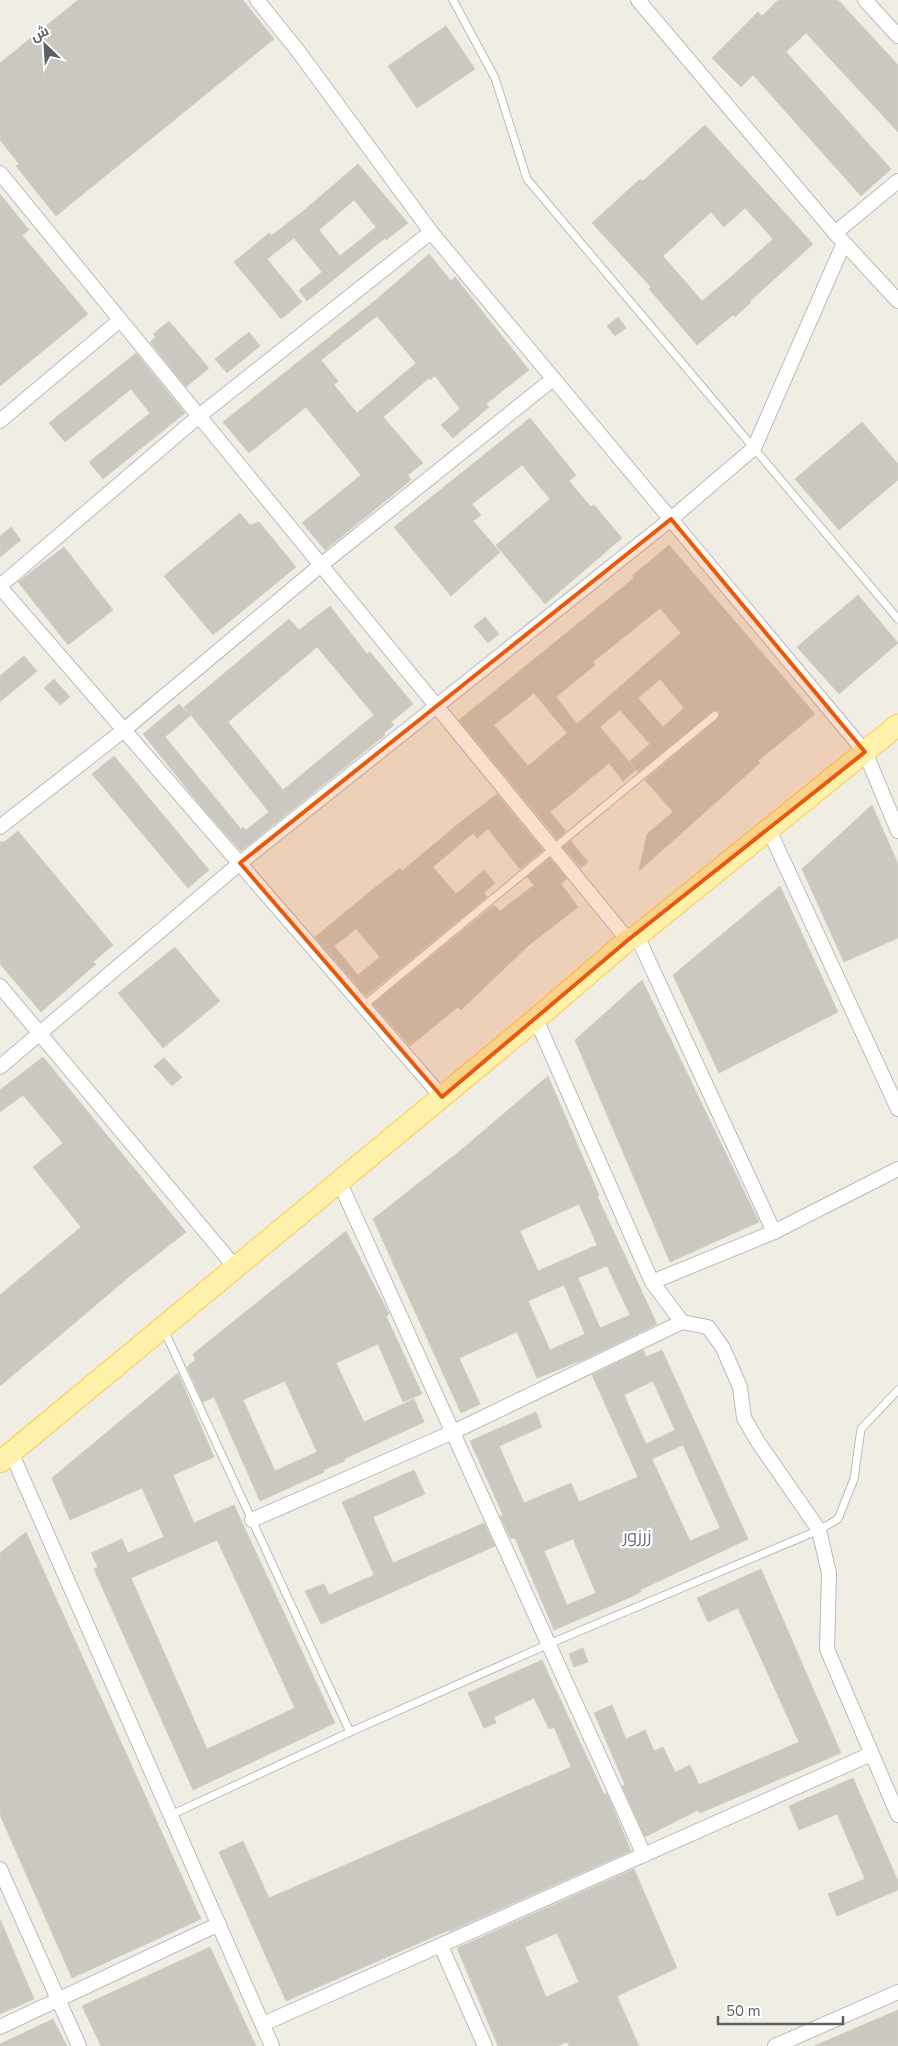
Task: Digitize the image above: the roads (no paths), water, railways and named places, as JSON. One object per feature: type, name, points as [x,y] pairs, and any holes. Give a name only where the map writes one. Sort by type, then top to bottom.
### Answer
[{"type":"main road","points":[[6,1457],[633,938],[898,725]]},
{"type":"street","points":[[257,0],[298,51],[430,232],[865,752],[898,831]]},
{"type":"street","points":[[638,0],[840,238],[898,301]]},
{"type":"street","points":[[865,0],[898,36]]},
{"type":"street","points":[[0,173],[554,850],[633,938],[774,1232]]},
{"type":"street","points":[[0,1067],[240,864],[671,519],[754,448],[840,238],[898,181]]},
{"type":"street","points":[[430,232],[199,416],[0,586],[442,1097]]},
{"type":"street","points":[[0,421],[120,320]]},
{"type":"street","points":[[0,827],[124,730],[321,565],[554,379]]},
{"type":"street","points":[[769,830],[898,1109]]},
{"type":"street","points":[[0,986],[41,1032],[235,1267]]},
{"type":"street","points":[[536,1019],[652,1282],[682,1322]]},
{"type":"street","points":[[652,1282],[774,1232],[898,1170]]},
{"type":"street","points":[[339,1181],[644,1855]]},
{"type":"street","points":[[252,1520],[453,1432],[682,1322],[708,1327],[723,1348],[740,1387],[744,1418],[758,1442],[819,1530],[829,1574],[827,1649],[898,1815]]},
{"type":"street","points":[[6,1457],[171,1816],[272,2046]]},
{"type":"street","points":[[263,2024],[871,1754]]},
{"type":"street","points":[[0,1869],[79,2046]]},
{"type":"street","points":[[0,2027],[219,1924]]},
{"type":"street","points":[[440,1946],[486,2046]]},
{"type":"street","points":[[775,2046],[898,1992]]},
{"type":"lane","points":[[453,0],[495,78],[527,179],[898,619]]},
{"type":"lane","points":[[363,1006],[715,715]]},
{"type":"lane","points":[[163,1327],[350,1732]]},
{"type":"lane","points":[[171,1816],[350,1732],[549,1644],[819,1530],[838,1519],[854,1479],[861,1429],[898,1390]]},
{"type":"district","name":"زرزور","points":[[637,1536]]}]
